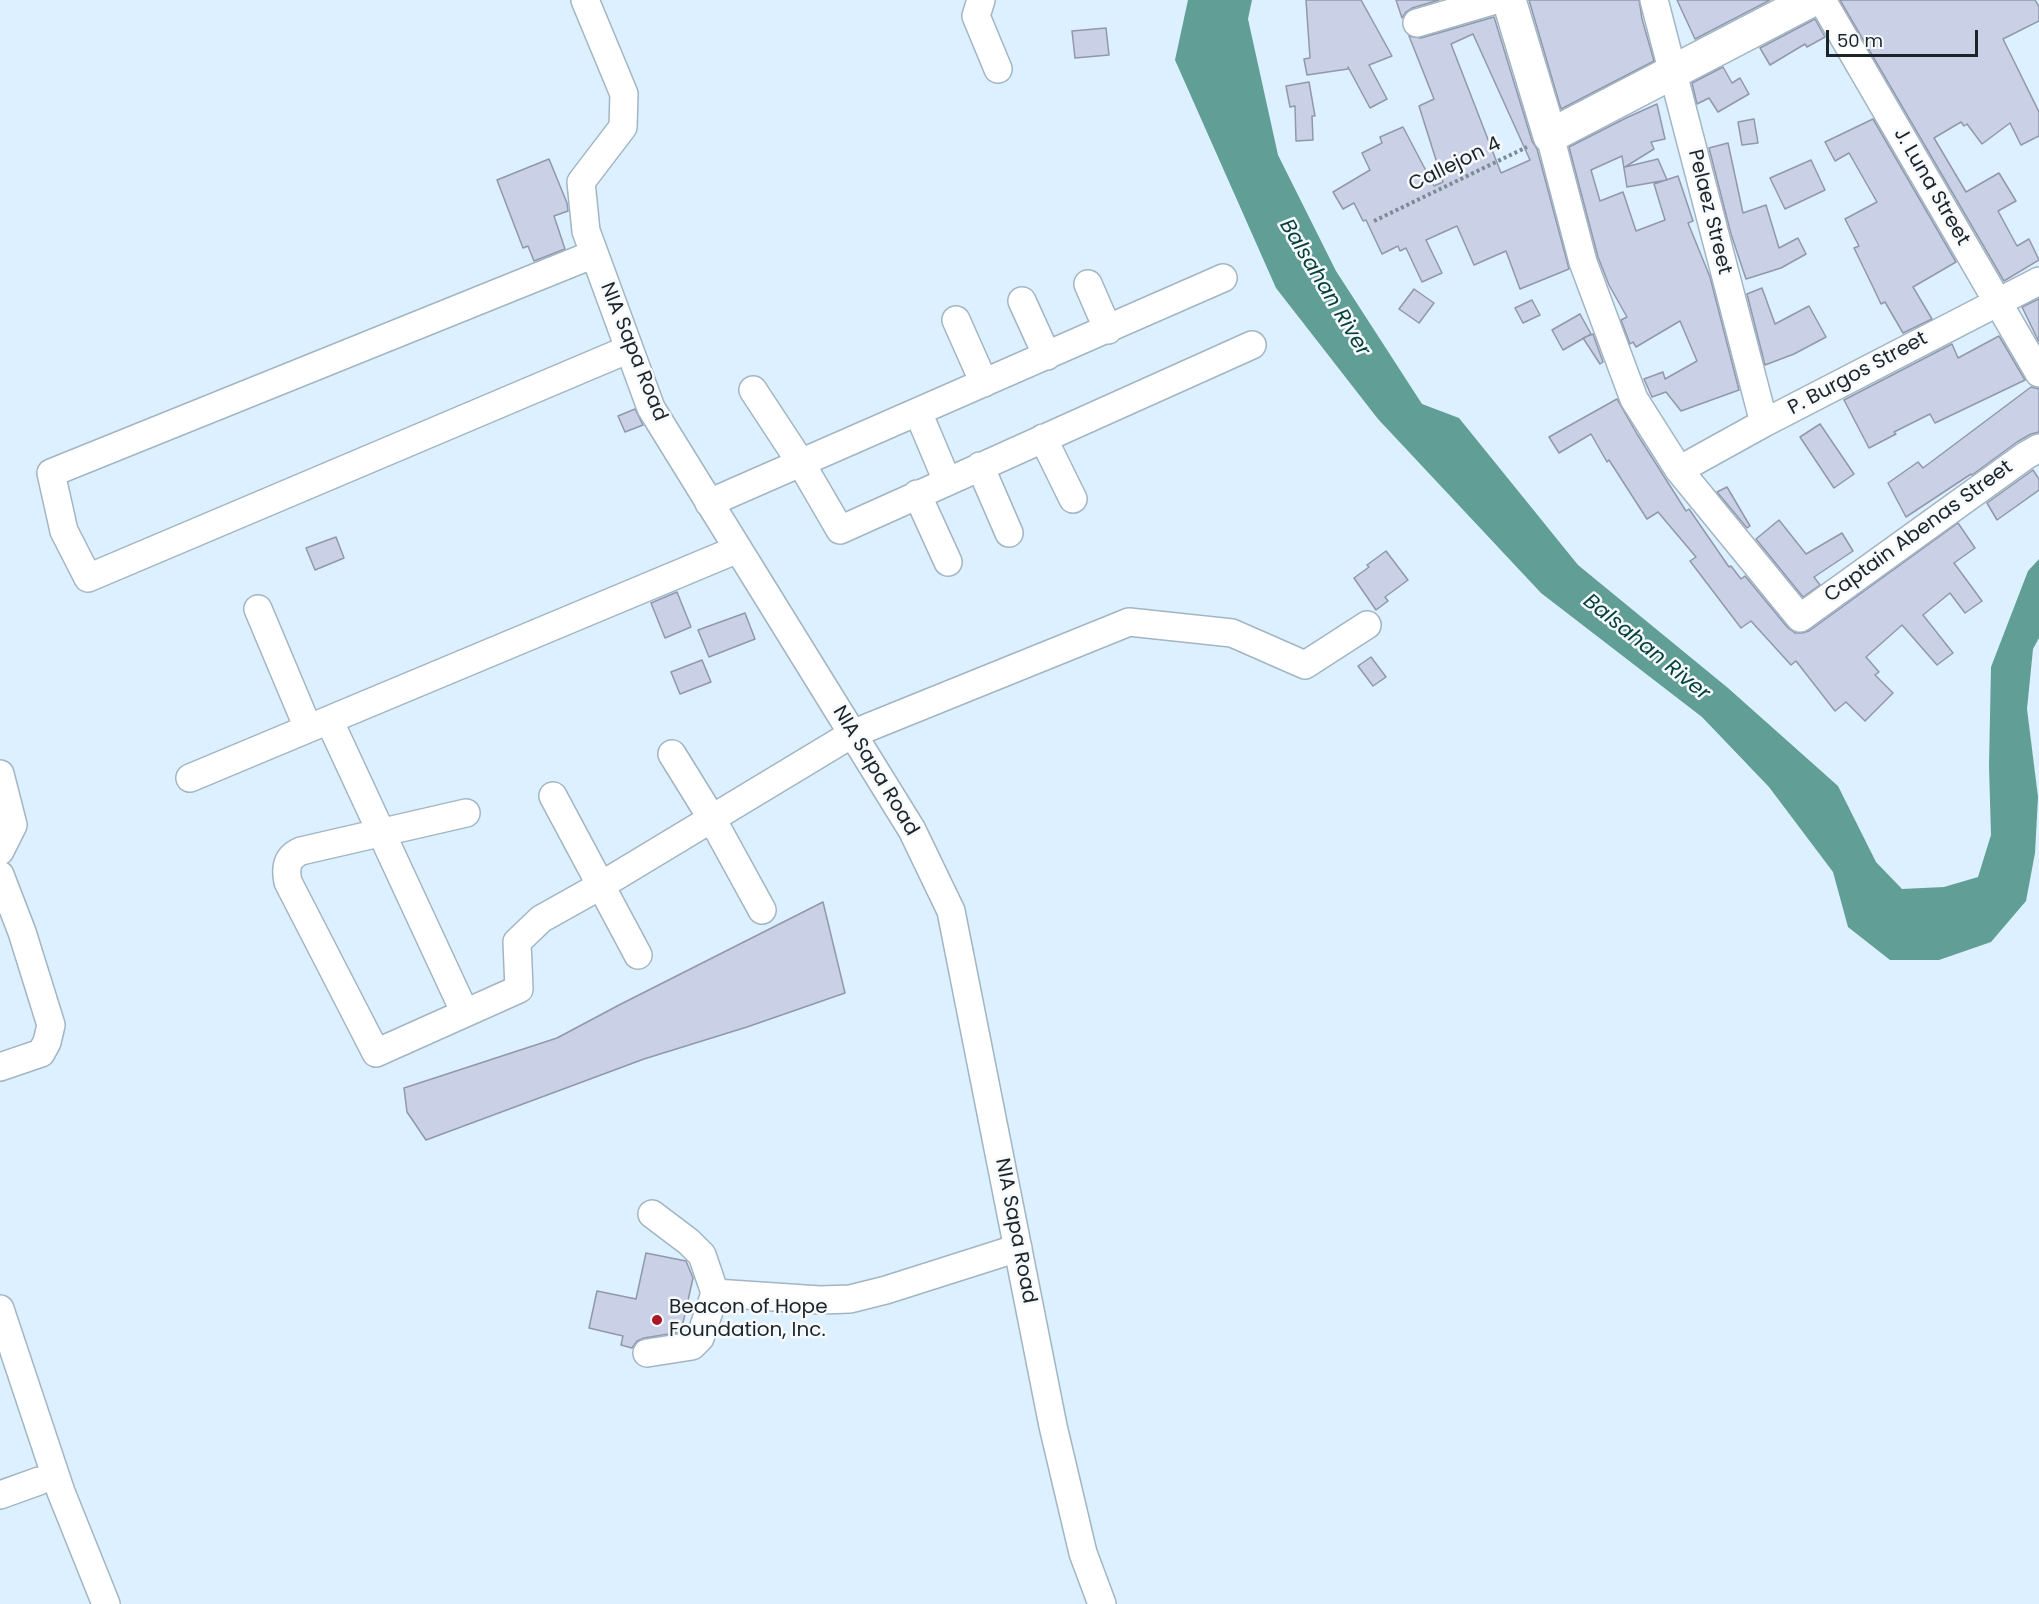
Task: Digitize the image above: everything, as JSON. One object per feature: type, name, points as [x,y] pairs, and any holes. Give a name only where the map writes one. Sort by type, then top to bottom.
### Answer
[{"type":"main road","points":[[1509,0],[1550,135],[1811,0]]},
{"type":"street","name":"NIA Sapa Road","points":[[585,0],[624,94],[623,128],[581,182],[586,231],[651,408],[912,830],[951,910],[1053,1426],[1083,1553],[1102,1604]]},
{"type":"street","points":[[981,0],[976,16],[998,69]]},
{"type":"street","points":[[1417,23],[1495,0]]},
{"type":"street","name":"Pelaez Street","points":[[1654,0],[1764,423]]},
{"type":"street","name":"J. Luna Street","points":[[1822,0],[2039,373]]},
{"type":"street","points":[[1550,135],[1583,261],[1634,399],[1679,470]]},
{"type":"street","points":[[594,254],[51,473],[64,531],[88,578],[629,349]]},
{"type":"street","points":[[709,503],[1223,278]]},
{"type":"street","name":"P. Burgos Street","points":[[1679,470],[1764,423],[2039,281]]},
{"type":"street","points":[[1088,284],[1108,330]]},
{"type":"street","points":[[1022,301],[1047,356]]},
{"type":"street","points":[[956,320],[984,383]]},
{"type":"street","points":[[753,390],[801,463],[840,530],[1252,345]]},
{"type":"street","points":[[918,412],[947,481]]},
{"type":"street","points":[[1043,438],[1073,499]]},
{"type":"street","name":"Captain Abenas Street","points":[[1679,470],[1800,618],[2039,448]]},
{"type":"street","points":[[980,466],[1009,532]]},
{"type":"street","points":[[917,494],[948,562]]},
{"type":"street","points":[[190,778],[738,549]]},
{"type":"street","points":[[258,609],[318,724],[382,832],[465,1013]]},
{"type":"street","points":[[466,813],[301,851],[292,855],[287,863],[288,882],[376,1053],[519,989],[517,942],[541,919],[600,886],[852,734],[1130,622],[1232,633],[1305,665],[1367,625]]},
{"type":"street","points":[[672,754],[711,817],[762,910]]},
{"type":"street","points":[[0,774],[13,825],[0,851]]},
{"type":"street","points":[[553,796],[638,955]]},
{"type":"street","points":[[0,876],[22,932],[51,1025],[47,1042],[41,1053],[0,1067]]},
{"type":"street","points":[[647,1353],[692,1346],[700,1338],[715,1293],[702,1255],[689,1242],[652,1214]]},
{"type":"street","points":[[715,1293],[820,1300],[850,1299],[886,1290],[1018,1248]]},
{"type":"street","points":[[0,1308],[61,1492],[105,1604]]},
{"type":"street","points":[[0,1362],[39,1481],[85,1604]]},
{"type":"street","points":[[0,1495],[39,1481]]},
{"type":"path","name":"Callejon 4","points":[[1374,221],[1550,135]]},
{"type":"water","name":"Balsahan River","points":[[1188,0],[1252,0],[1248,19],[1278,155],[1336,271],[1422,404],[1459,418],[1578,565],[1728,688],[1838,786],[1876,862],[1902,889],[1944,887],[1978,877],[1991,835],[1989,766],[1991,667],[2028,571],[2039,559],[2039,638],[2033,649],[2027,709],[2038,797],[2035,853],[2026,901],[1991,942],[1939,960],[1890,960],[1848,927],[1833,872],[1769,787],[1702,717],[1541,593],[1378,419],[1276,288],[1175,60]]},
{"type":"building","points":[[1306,0],[1361,0],[1392,56],[1369,65],[1387,99],[1370,108],[1348,67],[1348,69],[1307,75],[1304,59],[1310,58]]},
{"type":"building","points":[[1396,0],[1439,0],[1412,8],[1402,18]]},
{"type":"building","points":[[1529,0],[1639,0],[1654,61],[1561,109]]},
{"type":"building","points":[[1677,0],[1770,0],[1695,39]]},
{"type":"building","points":[[1840,0],[2035,0],[2039,7],[2039,21],[2003,39],[2039,112],[2039,136],[2021,145],[2010,123],[1982,144],[1967,124],[1964,126],[1961,122],[1934,138],[1966,192],[1999,173],[2016,201],[1998,211],[2017,246],[2029,239],[2039,260],[2004,281]]},
{"type":"building","points":[[1494,17],[1532,141],[1537,149],[1569,269],[1520,289],[1506,251],[1474,265],[1457,226],[1426,240],[1442,273],[1422,282],[1406,248],[1400,251],[1398,246],[1382,254],[1366,220],[1363,221],[1354,203],[1343,209],[1333,192],[1370,170],[1362,153],[1382,143],[1380,137],[1403,127],[1434,186],[1443,182],[1419,106],[1434,99],[1409,36],[1421,38]],"holes":[[[1473,34],[1530,160],[1501,173],[1451,44]]]},
{"type":"building","points":[[1815,19],[1825,37],[1807,47],[1805,44],[1770,65],[1760,48]]},
{"type":"building","points":[[1106,28],[1109,55],[1075,58],[1072,31]]},
{"type":"building","points":[[1723,67],[1732,83],[1740,78],[1749,94],[1718,112],[1709,98],[1697,104],[1692,83]]},
{"type":"building","points":[[1309,82],[1315,116],[1312,116],[1313,140],[1296,141],[1295,106],[1290,107],[1286,86]]},
{"type":"building","points":[[1657,104],[1665,139],[1651,142],[1654,149],[1625,167],[1658,159],[1667,180],[1678,176],[1693,221],[1688,223],[1710,277],[1739,390],[1681,411],[1666,392],[1652,397],[1644,379],[1663,372],[1665,379],[1697,361],[1680,321],[1636,347],[1633,342],[1630,344],[1621,320],[1627,317],[1609,285],[1598,257],[1569,147]],"holes":[[[1622,156],[1627,187],[1665,180],[1654,184],[1665,220],[1636,231],[1623,192],[1600,201],[1591,170]]]},
{"type":"building","points":[[1754,119],[1758,143],[1742,145],[1738,122]]},
{"type":"building","points":[[1873,119],[1956,262],[1913,287],[1932,319],[1903,333],[1885,302],[1881,304],[1854,248],[1859,246],[1845,219],[1877,202],[1849,153],[1835,161],[1825,142]]},
{"type":"building","points":[[1728,143],[1743,213],[1766,205],[1779,248],[1798,238],[1806,254],[1781,268],[1746,279],[1731,234],[1709,148]]},
{"type":"building","points":[[549,159],[567,203],[568,211],[554,216],[565,249],[534,261],[528,246],[523,248],[497,180]]},
{"type":"building","points":[[1811,160],[1825,190],[1785,209],[1770,178]]},
{"type":"building","points":[[1762,288],[1775,324],[1809,306],[1826,337],[1794,354],[1765,365],[1747,294]]},
{"type":"building","points":[[1414,289],[1434,303],[1419,323],[1399,309]]},
{"type":"building","points":[[2039,299],[2039,342],[2022,307]]},
{"type":"building","points":[[1532,300],[1540,315],[1523,323],[1515,308]]},
{"type":"building","points":[[1580,314],[1591,334],[1563,350],[1552,330]]},
{"type":"building","points":[[1593,334],[1603,362],[1600,364],[1583,338]]},
{"type":"building","points":[[1999,336],[2025,380],[1935,423],[1930,414],[1894,432],[1896,434],[1869,448],[1844,400],[1952,344],[1958,358]]},
{"type":"building","points":[[2031,387],[2039,389],[2039,432],[2017,442],[1972,475],[1906,517],[1888,483],[1918,462],[1923,468]]},
{"type":"building","points":[[1617,399],[1686,511],[1689,509],[1729,567],[1731,566],[1741,579],[1745,576],[1788,628],[1795,633],[1809,631],[1958,523],[1975,548],[1954,563],[1982,601],[1965,613],[1950,593],[1923,615],[1953,653],[1937,665],[1902,625],[1866,657],[1879,672],[1875,675],[1893,693],[1865,721],[1846,702],[1835,711],[1796,661],[1791,665],[1751,621],[1741,628],[1690,561],[1696,557],[1658,512],[1647,519],[1609,460],[1607,462],[1591,434],[1559,453],[1549,437]]},
{"type":"building","points":[[635,409],[643,425],[625,432],[618,416]]},
{"type":"building","points":[[1820,424],[1854,474],[1834,488],[1800,437]]},
{"type":"building","points":[[2033,470],[2039,479],[2039,490],[1997,520],[1987,503]]},
{"type":"building","points":[[1727,487],[1750,526],[1747,528],[1717,492]]},
{"type":"building","points":[[1779,520],[1806,554],[1842,533],[1853,551],[1814,577],[1820,585],[1803,597],[1756,539]]},
{"type":"building","points":[[336,537],[344,558],[315,570],[306,548]]},
{"type":"building","points":[[1386,551],[1408,580],[1385,597],[1388,601],[1376,610],[1354,578]]},
{"type":"building","points":[[677,592],[691,627],[665,638],[651,603]]},
{"type":"building","points":[[745,613],[755,639],[709,657],[698,630]]},
{"type":"building","points":[[1371,657],[1386,677],[1373,686],[1358,666]]},
{"type":"building","points":[[702,660],[711,682],[680,694],[671,672]]},
{"type":"building","points":[[823,902],[845,993],[644,1059],[426,1140],[407,1112],[404,1088],[557,1038]]},
{"type":"building","points":[[646,1253],[686,1261],[693,1278],[681,1332],[644,1338],[637,1341],[632,1348],[621,1345],[623,1336],[589,1328],[597,1291],[636,1299]]},
{"type":"place","name":"Beacon of Hope Foundation, Inc.","points":[[657,1320]]}]
